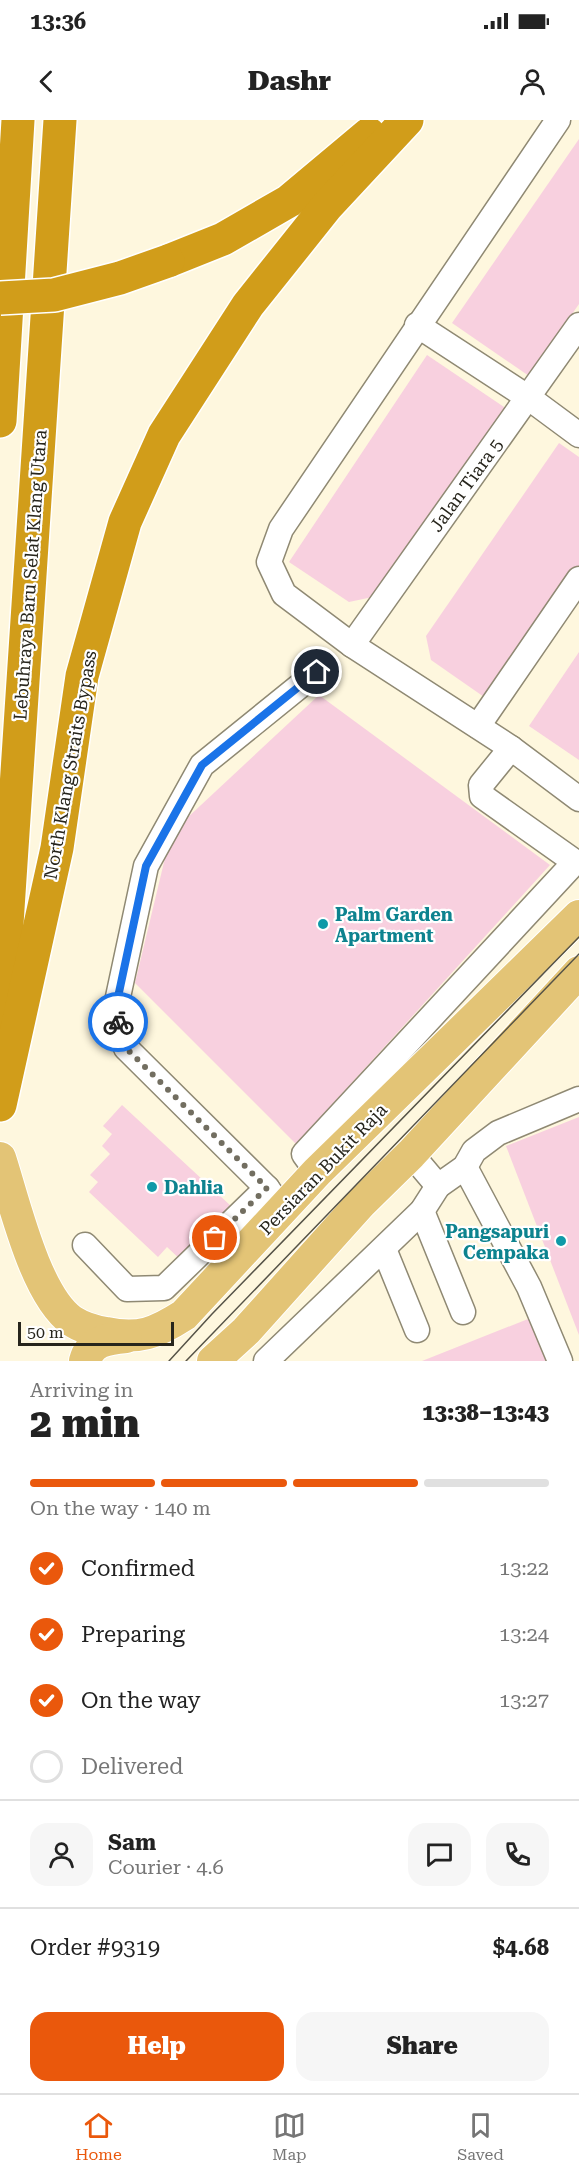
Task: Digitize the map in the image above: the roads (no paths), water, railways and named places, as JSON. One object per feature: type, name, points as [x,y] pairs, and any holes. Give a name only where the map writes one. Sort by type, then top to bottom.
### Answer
[{"type":"highway","points":[[0,421],[18,120]]},
{"type":"highway","name":"Lebuhraya Baru Selat Klang Utara","points":[[0,1030],[60,120]]},
{"type":"highway","points":[[0,298],[54,295],[120,278],[223,238],[289,201],[384,120]]},
{"type":"highway","name":"North Klang Straits Bypass","points":[[0,1105],[57,848],[82,676],[125,522],[164,435],[248,305],[327,206],[407,120]]},
{"type":"main road","name":"Persiaran Bukit Raja","points":[[0,1158],[36,1272],[69,1319],[87,1330],[126,1337],[147,1335],[184,1316],[274,1199],[317,1172],[579,916]]},
{"type":"main road","points":[[213,1361],[246,1331],[361,1203],[575,986]]},
{"type":"main road","points":[[85,1361],[89,1349],[99,1342],[126,1337]]},
{"type":"street","points":[[558,120],[281,529],[268,562],[284,594],[352,645],[511,748],[579,799]]},
{"type":"street","points":[[417,325],[529,398],[579,435]]},
{"type":"street","name":"Jalan Tiara 5","points":[[352,645],[579,325]]},
{"type":"street","points":[[478,726],[579,579]]},
{"type":"street","points":[[85,1245],[127,1289],[164,1288],[274,1199],[126,1048],[115,1011],[146,866],[202,765],[317,672]]},
{"type":"street","points":[[317,1172],[304,1154],[575,862],[482,796],[481,785],[511,748]]},
{"type":"street","points":[[266,1361],[422,1211],[438,1186],[465,1167],[474,1150],[498,1133],[579,1099]]},
{"type":"street","points":[[411,1154],[438,1186]]},
{"type":"street","points":[[465,1167],[529,1287],[560,1361]]},
{"type":"street","points":[[422,1211],[463,1312]]},
{"type":"street","points":[[384,1249],[417,1330]]},
{"type":"tram line","points":[[169,1361],[579,937]]},
{"type":"tram line","points":[[186,1361],[579,954]]},
{"type":"place","name":"Palm Garden Apartment","points":[[323,924]]},
{"type":"place","name":"Dahlia","points":[[152,1187]]},
{"type":"place","name":"Pangsapuri Cempaka","points":[[561,1241]]}]
